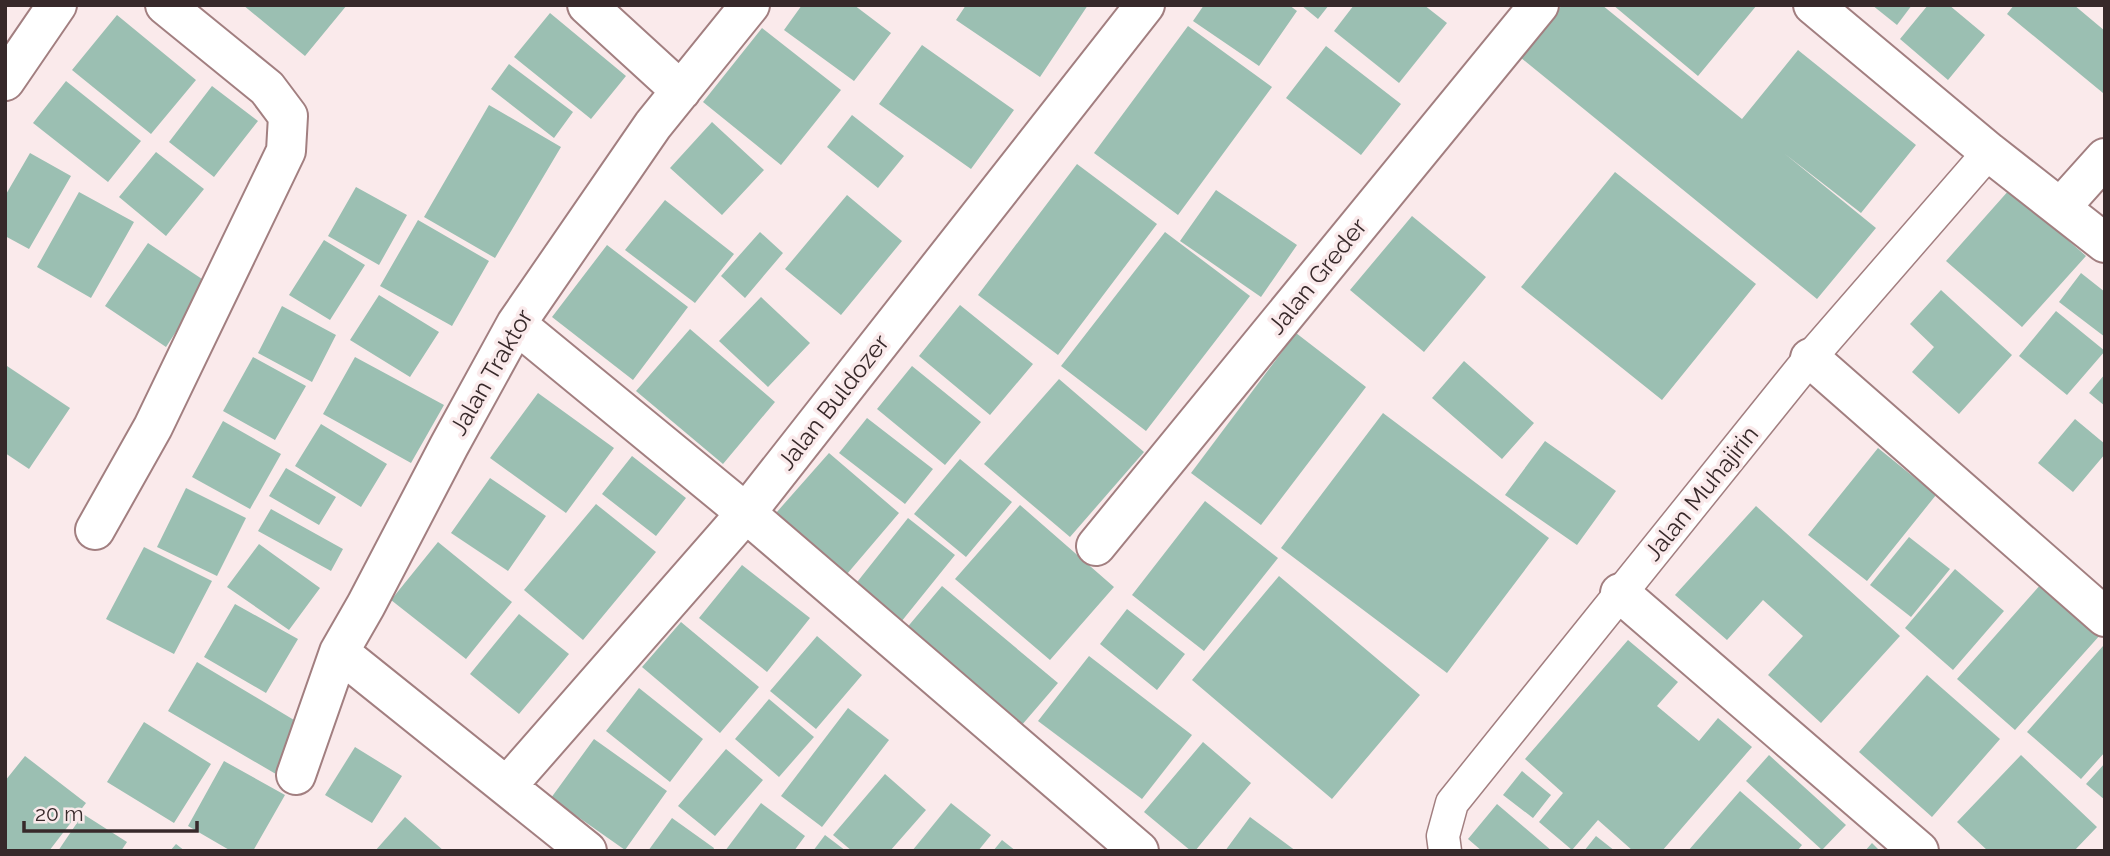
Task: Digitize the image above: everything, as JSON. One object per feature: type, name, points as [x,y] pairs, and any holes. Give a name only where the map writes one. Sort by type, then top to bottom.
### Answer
[{"type":"street","points":[[5,81],[57,5]]},
{"type":"street","points":[[95,530],[153,427],[286,151],[288,116],[267,88],[165,5]]},
{"type":"street","points":[[587,5],[681,91]]},
{"type":"street","name":"Jalan Traktor","points":[[296,775],[339,653],[516,324],[653,125],[750,5]]},
{"type":"street","name":"Jalan Buldozer","points":[[507,786],[746,513],[1145,5]]},
{"type":"street","name":"Jalan Greder","points":[[1096,546],[1539,5]]},
{"type":"street","points":[[1813,5],[1989,152],[2105,243]]},
{"type":"street","points":[[2061,208],[2105,158]]},
{"type":"street","points":[[516,324],[746,513],[1139,851]]},
{"type":"street","points":[[1810,358],[2105,617]]},
{"type":"street","points":[[1620,593],[1919,851]]},
{"type":"street","points":[[339,653],[587,851]]},
{"type":"lane","name":"Jalan Muhajirin","points":[[1446,851],[1443,836],[1452,803],[1810,358],[1989,152]]},
{"type":"building","points":[[243,5],[347,5],[305,56]]},
{"type":"building","points":[[802,5],[854,5],[891,33],[854,81],[784,30]]},
{"type":"building","points":[[966,5],[1088,5],[1040,77],[956,20]]},
{"type":"building","points":[[1204,5],[1289,5],[1297,11],[1259,66],[1193,21]]},
{"type":"building","points":[[1301,5],[1329,5],[1318,19]]},
{"type":"building","points":[[1354,5],[1424,5],[1447,23],[1399,83],[1334,31]]},
{"type":"building","points":[[1562,5],[1602,5],[1742,119],[1798,50],[1916,145],[1861,213],[1785,154],[1876,228],[1817,299],[1520,57]]},
{"type":"building","points":[[1613,5],[1757,5],[1698,76]]},
{"type":"building","points":[[1872,5],[1912,5],[1897,25]]},
{"type":"building","points":[[1928,5],[1949,5],[1985,35],[1948,80],[1900,39]]},
{"type":"building","points":[[2014,5],[2074,5],[2105,31],[2103,93],[2007,14]]},
{"type":"building","points":[[550,13],[626,76],[591,119],[514,57]]},
{"type":"building","points":[[117,15],[196,80],[151,134],[72,70]]},
{"type":"building","points":[[1188,26],[1272,87],[1178,215],[1094,153]]},
{"type":"building","points":[[762,28],[841,90],[781,165],[703,102]]},
{"type":"building","points":[[922,45],[1014,110],[971,169],[879,104]]},
{"type":"building","points":[[1326,46],[1401,104],[1361,155],[1286,98]]},
{"type":"building","points":[[509,64],[573,112],[554,138],[491,89]]},
{"type":"building","points":[[66,81],[141,141],[108,182],[33,123]]},
{"type":"building","points":[[212,86],[258,121],[214,177],[169,142]]},
{"type":"building","points":[[489,105],[561,147],[495,258],[424,217]]},
{"type":"building","points":[[852,115],[904,156],[878,188],[827,147]]},
{"type":"building","points":[[712,122],[764,170],[722,215],[670,168]]},
{"type":"building","points":[[156,152],[204,189],[166,236],[119,197]]},
{"type":"building","points":[[30,153],[71,176],[29,249],[5,236],[5,196]]},
{"type":"building","points":[[1077,164],[1157,224],[1058,355],[978,295]]},
{"type":"building","points":[[1615,172],[1756,284],[1662,400],[1521,287]]},
{"type":"building","points":[[356,187],[407,215],[379,265],[328,236]]},
{"type":"building","points":[[2010,189],[2086,256],[2022,327],[1946,261]]},
{"type":"building","points":[[1216,190],[1297,245],[1261,297],[1180,241]]},
{"type":"building","points":[[79,192],[134,222],[91,298],[37,267]]},
{"type":"building","points":[[847,195],[902,241],[841,315],[785,269]]},
{"type":"building","points":[[665,200],[734,254],[695,303],[625,250]]},
{"type":"building","points":[[1412,216],[1486,277],[1424,352],[1350,290]]},
{"type":"building","points":[[418,220],[489,261],[452,326],[380,286]]},
{"type":"building","points":[[760,232],[783,253],[745,298],[721,276]]},
{"type":"building","points":[[1165,232],[1250,296],[1146,431],[1061,366]]},
{"type":"building","points":[[324,240],[365,265],[330,320],[289,295]]},
{"type":"building","points":[[148,243],[208,283],[166,347],[105,306]]},
{"type":"building","points":[[607,245],[688,307],[633,380],[552,317]]},
{"type":"building","points":[[2081,273],[2105,292],[2105,337],[2059,302]]},
{"type":"building","points":[[1941,290],[2012,355],[1959,414],[1912,372],[1934,347],[1910,324]]},
{"type":"building","points":[[379,295],[439,332],[410,377],[350,340]]},
{"type":"building","points":[[761,297],[810,343],[768,387],[719,341]]},
{"type":"building","points":[[960,305],[1033,364],[990,415],[919,356]]},
{"type":"building","points":[[282,306],[336,335],[312,382],[258,353]]},
{"type":"building","points":[[2056,311],[2105,351],[2067,395],[2019,356]]},
{"type":"building","points":[[690,329],[775,402],[723,464],[636,391]]},
{"type":"building","points":[[1296,333],[1366,387],[1261,525],[1191,473]]},
{"type":"building","points":[[253,357],[306,386],[275,440],[223,411]]},
{"type":"building","points":[[355,357],[444,405],[411,463],[323,414]]},
{"type":"building","points":[[1464,361],[1534,423],[1502,459],[1432,398]]},
{"type":"building","points":[[7,366],[70,408],[29,469],[5,453]]},
{"type":"building","points":[[912,366],[981,422],[945,465],[877,409]]},
{"type":"building","points":[[2105,374],[2105,406],[2089,393]]},
{"type":"building","points":[[1059,379],[1144,452],[1070,537],[984,464]]},
{"type":"building","points":[[538,393],[614,448],[566,513],[490,458]]},
{"type":"building","points":[[1383,413],[1549,538],[1447,673],[1281,548]]},
{"type":"building","points":[[867,418],[933,469],[905,504],[839,453]]},
{"type":"building","points":[[2075,419],[2105,444],[2105,454],[2073,492],[2038,463]]},
{"type":"building","points":[[223,421],[281,454],[250,509],[192,477]]},
{"type":"building","points":[[321,424],[387,464],[361,507],[295,466]]},
{"type":"building","points":[[1545,441],[1616,491],[1577,545],[1505,495]]},
{"type":"building","points":[[1878,448],[1936,495],[1867,581],[1808,535]]},
{"type":"building","points":[[829,453],[899,513],[847,574],[776,513]]},
{"type":"building","points":[[632,456],[686,498],[656,536],[602,494]]},
{"type":"building","points":[[960,459],[1012,502],[966,557],[914,514]]},
{"type":"building","points":[[286,468],[336,497],[319,525],[269,496]]},
{"type":"building","points":[[490,478],[546,516],[508,571],[451,533]]},
{"type":"building","points":[[186,488],[246,518],[217,576],[157,547]]},
{"type":"building","points":[[1205,501],[1278,558],[1204,651],[1132,595]]},
{"type":"building","points":[[596,504],[656,552],[583,640],[524,590]]},
{"type":"building","points":[[1020,505],[1114,587],[1050,660],[955,579]]},
{"type":"building","points":[[1756,506],[1900,636],[1821,723],[1768,675],[1803,636],[1763,600],[1727,640],[1675,595]]},
{"type":"building","points":[[271,509],[343,549],[331,571],[258,531]]},
{"type":"building","points":[[908,518],[955,555],[901,622],[854,586]]},
{"type":"building","points":[[1909,537],[1950,569],[1911,617],[1870,585]]},
{"type":"building","points":[[438,542],[512,602],[466,659],[391,600]]},
{"type":"building","points":[[259,544],[320,588],[289,630],[227,587]]},
{"type":"building","points":[[144,547],[212,581],[174,654],[106,619]]},
{"type":"building","points":[[742,565],[810,618],[767,672],[699,618]]},
{"type":"building","points":[[1955,569],[2004,611],[1953,670],[1905,628]]},
{"type":"building","points":[[1279,576],[1420,695],[1332,799],[1192,680]]},
{"type":"building","points":[[2042,583],[2101,634],[2015,730],[1957,679]]},
{"type":"building","points":[[942,586],[1058,683],[1021,726],[905,630]]},
{"type":"building","points":[[235,604],[298,639],[266,693],[204,657]]},
{"type":"building","points":[[1127,609],[1185,654],[1157,690],[1100,644]]},
{"type":"building","points":[[519,614],[569,654],[519,714],[470,674]]},
{"type":"building","points":[[681,622],[759,687],[720,733],[642,667]]},
{"type":"building","points":[[817,636],[862,675],[816,729],[770,691]]},
{"type":"building","points":[[1628,640],[1678,682],[1657,706],[1699,741],[1718,718],[1752,747],[1662,851],[1633,851],[1598,820],[1572,850],[1539,822],[1563,793],[1525,759]]},
{"type":"building","points":[[2103,646],[2105,752],[2081,779],[2027,732]]},
{"type":"building","points":[[1089,656],[1192,735],[1142,799],[1038,721]]},
{"type":"building","points":[[197,662],[309,729],[281,777],[168,711]]},
{"type":"building","points":[[1927,675],[2000,739],[1932,817],[1859,752]]},
{"type":"building","points":[[639,688],[703,739],[670,782],[606,731]]},
{"type":"building","points":[[769,699],[814,737],[779,777],[735,739]]},
{"type":"building","points":[[848,708],[889,740],[822,827],[781,796]]},
{"type":"building","points":[[144,722],[211,764],[174,823],[107,782]]},
{"type":"building","points":[[594,739],[667,791],[625,850],[551,798]]},
{"type":"building","points":[[1203,742],[1251,783],[1195,851],[1191,851],[1144,812]]},
{"type":"building","points":[[355,747],[402,776],[372,823],[325,795]]},
{"type":"building","points":[[726,749],[763,780],[715,836],[678,806]]},
{"type":"building","points":[[1769,755],[1846,825],[1822,850],[1746,781]]},
{"type":"building","points":[[2021,755],[2097,827],[2074,851],[1988,851],[1957,822]]},
{"type":"building","points":[[25,756],[86,803],[49,851],[5,851],[5,781]]},
{"type":"building","points":[[224,761],[285,795],[253,851],[231,851],[188,826]]},
{"type":"building","points":[[2105,763],[2105,800],[2086,784]]},
{"type":"building","points":[[1522,771],[1551,795],[1533,818],[1503,795]]},
{"type":"building","points":[[885,774],[926,810],[890,851],[852,851],[833,835]]},
{"type":"building","points":[[1740,791],[1802,845],[1797,851],[1688,851]]},
{"type":"building","points":[[761,803],[805,836],[794,851],[725,851]]},
{"type":"building","points":[[951,803],[991,835],[978,851],[912,851]]},
{"type":"building","points":[[1497,804],[1552,851],[1482,851],[1468,839]]},
{"type":"building","points":[[83,814],[127,842],[121,851],[58,851]]},
{"type":"building","points":[[405,817],[444,851],[375,851]]},
{"type":"building","points":[[1250,817],[1296,851],[1225,851]]},
{"type":"building","points":[[672,818],[714,848],[713,851],[648,851]]},
{"type":"building","points":[[825,835],[846,851],[813,851]]},
{"type":"building","points":[[1596,836],[1615,851],[1584,851]]},
{"type":"building","points":[[1002,840],[1016,851],[993,851]]},
{"type":"building","points":[[1872,843],[1880,851],[1865,851]]},
{"type":"building","points":[[176,844],[185,851],[170,851]]}]
